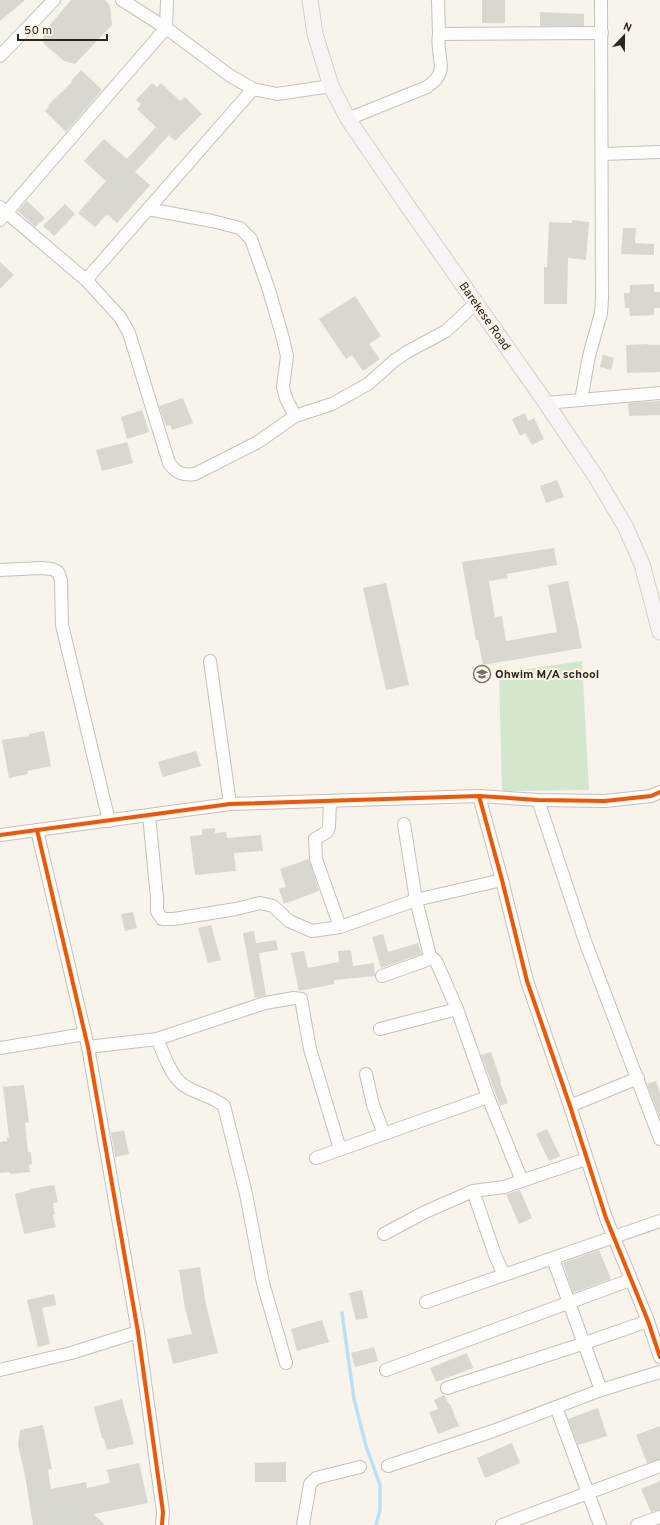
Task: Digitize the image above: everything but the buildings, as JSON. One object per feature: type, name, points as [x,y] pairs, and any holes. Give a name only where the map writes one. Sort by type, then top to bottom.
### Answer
[{"type":"main road","name":"Barekese Road","points":[[310,0],[315,34],[331,86],[348,119],[596,477],[625,526],[642,564],[660,632]]},
{"type":"street","points":[[0,56],[54,0]]},
{"type":"street","points":[[122,0],[166,28],[229,75],[253,89],[277,94],[331,86]]},
{"type":"street","points":[[168,0],[166,28],[2,213],[86,280],[120,317],[129,333],[169,463],[174,470],[179,474],[195,474],[251,446],[295,416],[332,404],[368,384],[395,360],[407,352],[446,331],[476,303]]},
{"type":"street","points":[[348,119],[436,82],[441,75],[442,69],[437,48],[439,34],[438,0]]},
{"type":"street","points":[[581,400],[602,299],[602,0]]},
{"type":"street","points":[[439,34],[602,32]]},
{"type":"street","points":[[86,280],[253,89]]},
{"type":"street","points":[[602,154],[660,152]]},
{"type":"street","points":[[148,209],[240,228],[251,239],[269,290],[282,335],[287,356],[283,387],[286,398],[295,416]]},
{"type":"street","points":[[546,403],[660,393]]},
{"type":"street","points":[[0,570],[41,568],[52,569],[58,572],[61,580],[62,625],[109,821]]},
{"type":"street","points":[[210,662],[230,804]]},
{"type":"street","points":[[0,835],[230,804],[479,796],[538,800],[605,801],[651,796],[660,792]]},
{"type":"street","points":[[479,796],[527,981],[570,1106],[586,1159],[630,1280],[648,1321],[660,1357]]},
{"type":"street","points":[[538,800],[585,941],[638,1078],[660,1140]]},
{"type":"street","points":[[330,801],[329,827],[327,832],[315,839],[316,859],[340,927]]},
{"type":"street","points":[[149,815],[157,911],[162,919],[236,909],[260,903],[273,906],[289,921],[312,931],[340,927],[416,900],[502,880]]},
{"type":"street","points":[[404,824],[416,900],[430,956],[436,961],[457,1009],[488,1097],[522,1181]]},
{"type":"street","points":[[36,830],[88,1047],[138,1332],[163,1512],[162,1525]]},
{"type":"street","points":[[382,976],[427,960],[430,956]]},
{"type":"street","points":[[88,1047],[157,1039],[265,1003],[294,998],[301,999],[310,1049],[340,1149]]},
{"type":"street","points":[[380,1029],[457,1009]]},
{"type":"street","points":[[0,1048],[85,1034]]},
{"type":"street","points":[[157,1039],[173,1074],[187,1088],[217,1100],[224,1106],[246,1194],[263,1283],[286,1363]]},
{"type":"street","points":[[366,1074],[373,1105],[384,1134]]},
{"type":"street","points":[[570,1106],[638,1078]]},
{"type":"street","points":[[316,1158],[488,1097]]},
{"type":"street","points":[[384,1234],[425,1212],[473,1191],[504,1187],[586,1159]]},
{"type":"street","points":[[473,1191],[495,1255],[504,1275]]},
{"type":"street","points":[[426,1302],[660,1221]]},
{"type":"street","points":[[553,1259],[601,1390]]},
{"type":"street","points":[[386,1370],[630,1280]]},
{"type":"street","points":[[447,1388],[648,1321]]},
{"type":"street","points":[[0,1370],[71,1353],[138,1332]]},
{"type":"street","points":[[388,1466],[493,1431],[601,1390],[660,1372]]},
{"type":"street","points":[[556,1407],[600,1525]]},
{"type":"street","points":[[502,1525],[660,1466]]},
{"type":"street","points":[[303,1525],[310,1484],[316,1478],[360,1467]]},
{"type":"street","points":[[637,1525],[660,1517]]},
{"type":"green space","points":[[582,661],[589,790],[502,791],[499,673]]},
{"type":"waterway","points":[[342,1313],[354,1399],[366,1446],[380,1485],[380,1510],[376,1525]]},
{"type":"cycle path","points":[[0,835],[230,804],[479,796],[538,800],[605,801],[651,796],[660,792]]},
{"type":"cycle path","points":[[479,796],[527,981],[570,1106],[606,1218],[648,1321],[660,1357]]},
{"type":"cycle path","points":[[37,830],[88,1047],[138,1332],[163,1512],[162,1525]]},
{"type":"place","name":"Ohwim M/A school","points":[[482,674]]}]
